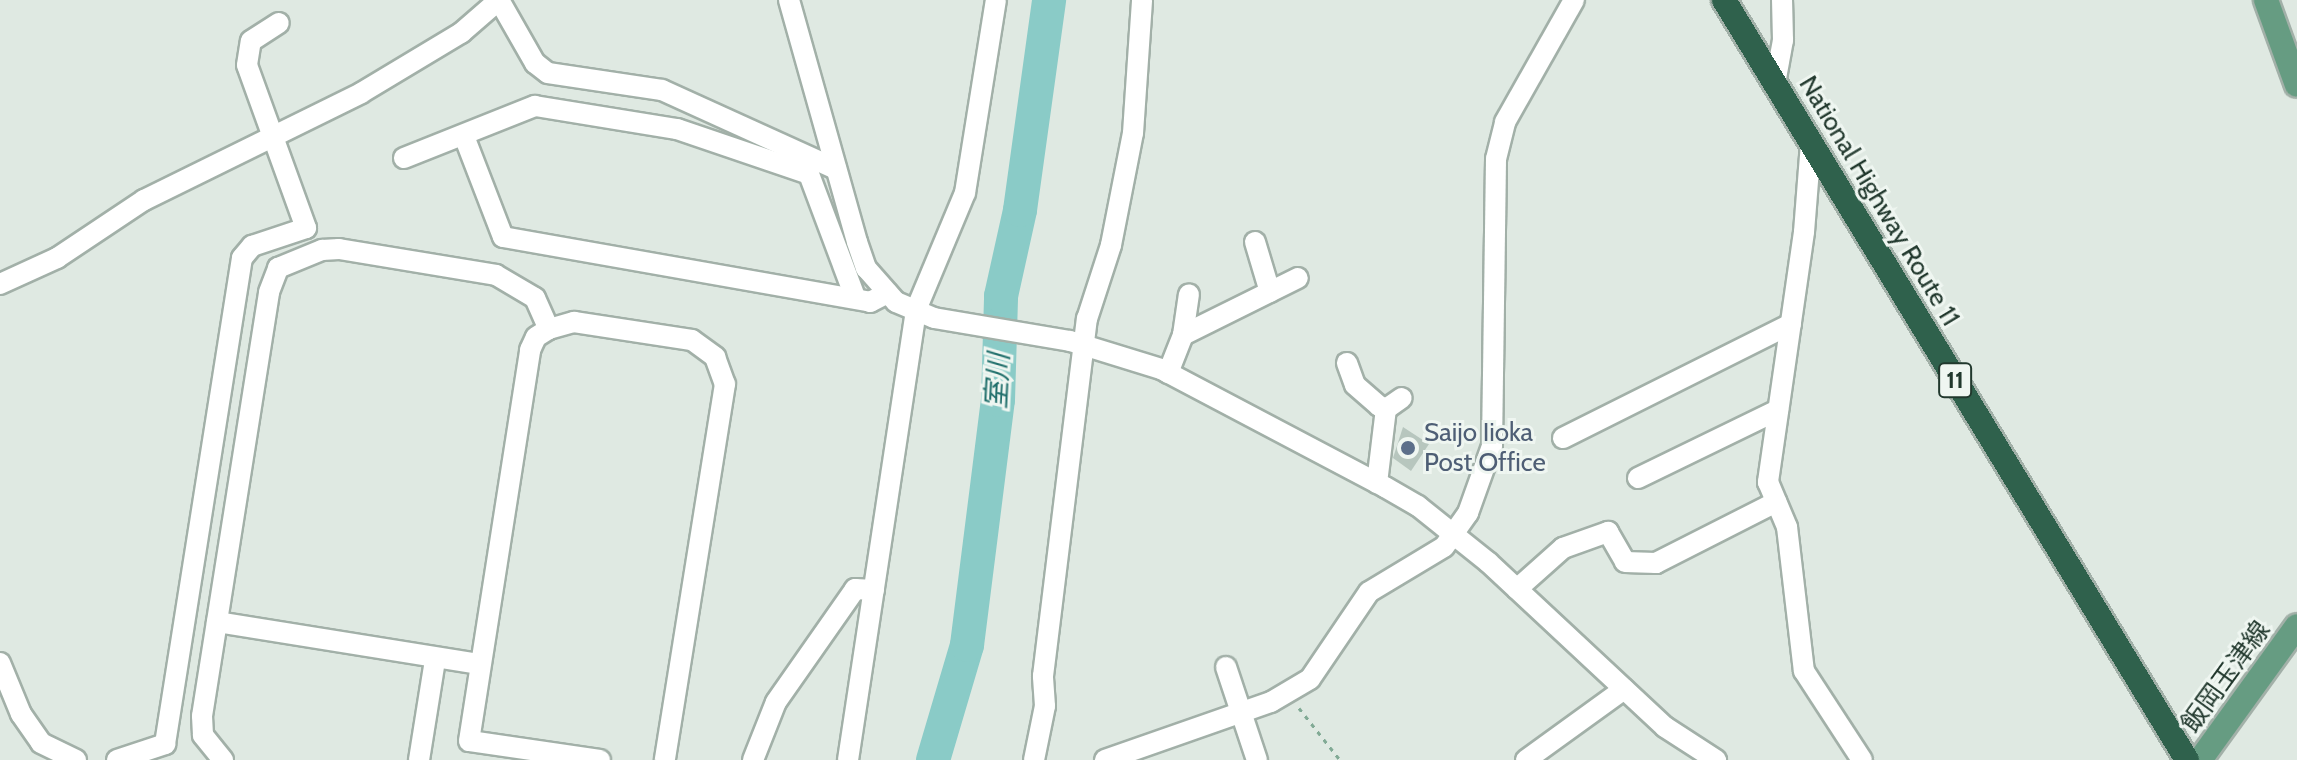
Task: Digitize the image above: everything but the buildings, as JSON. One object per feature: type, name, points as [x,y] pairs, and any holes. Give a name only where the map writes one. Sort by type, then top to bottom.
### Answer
[{"type":"highway","name":"National Highway Route 11","points":[[1724,0],[2187,760]]},
{"type":"main road","points":[[2266,0],[2297,85]]},
{"type":"main road","name":"飯岡玉津線","points":[[2200,760],[2297,626]]},
{"type":"street","points":[[0,284],[35,270],[144,200],[411,65],[491,12],[499,0],[535,63],[548,73],[662,90],[836,169]]},
{"type":"street","points":[[789,0],[866,268],[888,293],[925,314],[1078,343],[1168,373],[1377,483],[1454,534],[1665,727],[1716,760]]},
{"type":"street","points":[[848,760],[874,590],[925,314],[965,193],[996,0]]},
{"type":"street","points":[[1034,760],[1045,706],[1043,676],[1078,343],[1103,275],[1133,133],[1142,0]]},
{"type":"street","points":[[1105,760],[1241,711],[1286,693],[1310,679],[1369,592],[1428,558],[1454,534],[1481,483],[1492,446],[1496,159],[1505,122],[1574,0]]},
{"type":"street","points":[[1775,84],[1783,40],[1782,0]]},
{"type":"street","points":[[117,760],[165,744],[242,258],[252,246],[306,228],[247,65],[251,41],[279,23]]},
{"type":"street","points":[[404,158],[535,106],[677,129],[809,174],[855,297]]},
{"type":"street","points":[[464,136],[503,237],[870,302],[888,293]]},
{"type":"street","points":[[1811,143],[1791,324],[1768,482],[1787,527],[1804,671],[1862,760]]},
{"type":"street","points":[[1255,242],[1270,292]]},
{"type":"street","points":[[223,760],[201,727],[269,292],[278,268],[322,250],[339,249],[496,275],[535,298],[549,329]]},
{"type":"street","points":[[1183,335],[1298,278]]},
{"type":"street","points":[[1168,373],[1183,335],[1189,294]]},
{"type":"street","points":[[600,760],[469,741],[478,664],[530,350],[549,329],[574,322],[692,340],[706,347],[721,368],[725,399],[665,760]]},
{"type":"street","points":[[1563,438],[1791,324]]},
{"type":"street","points":[[1347,363],[1355,385],[1394,404],[1377,483]]},
{"type":"street","points":[[1638,478],[1778,410]]},
{"type":"street","points":[[1517,589],[1563,548],[1608,532],[1625,562],[1656,563],[1776,502]]},
{"type":"street","points":[[753,760],[776,702],[855,589],[874,590]]},
{"type":"street","points":[[217,622],[435,660],[478,664]]},
{"type":"street","points":[[419,760],[435,660]]},
{"type":"street","points":[[0,663],[7,704],[41,743],[76,760]]},
{"type":"street","points":[[1226,667],[1257,760]]},
{"type":"street","points":[[1526,760],[1624,689]]},
{"type":"path","points":[[1286,693],[1340,760]]},
{"type":"waterway","name":"室川","points":[[933,760],[967,645],[998,400],[1001,296],[1020,210],[1049,0]]},
{"type":"place","name":"Saijo Iioka Post Office","points":[[1408,448]]}]
